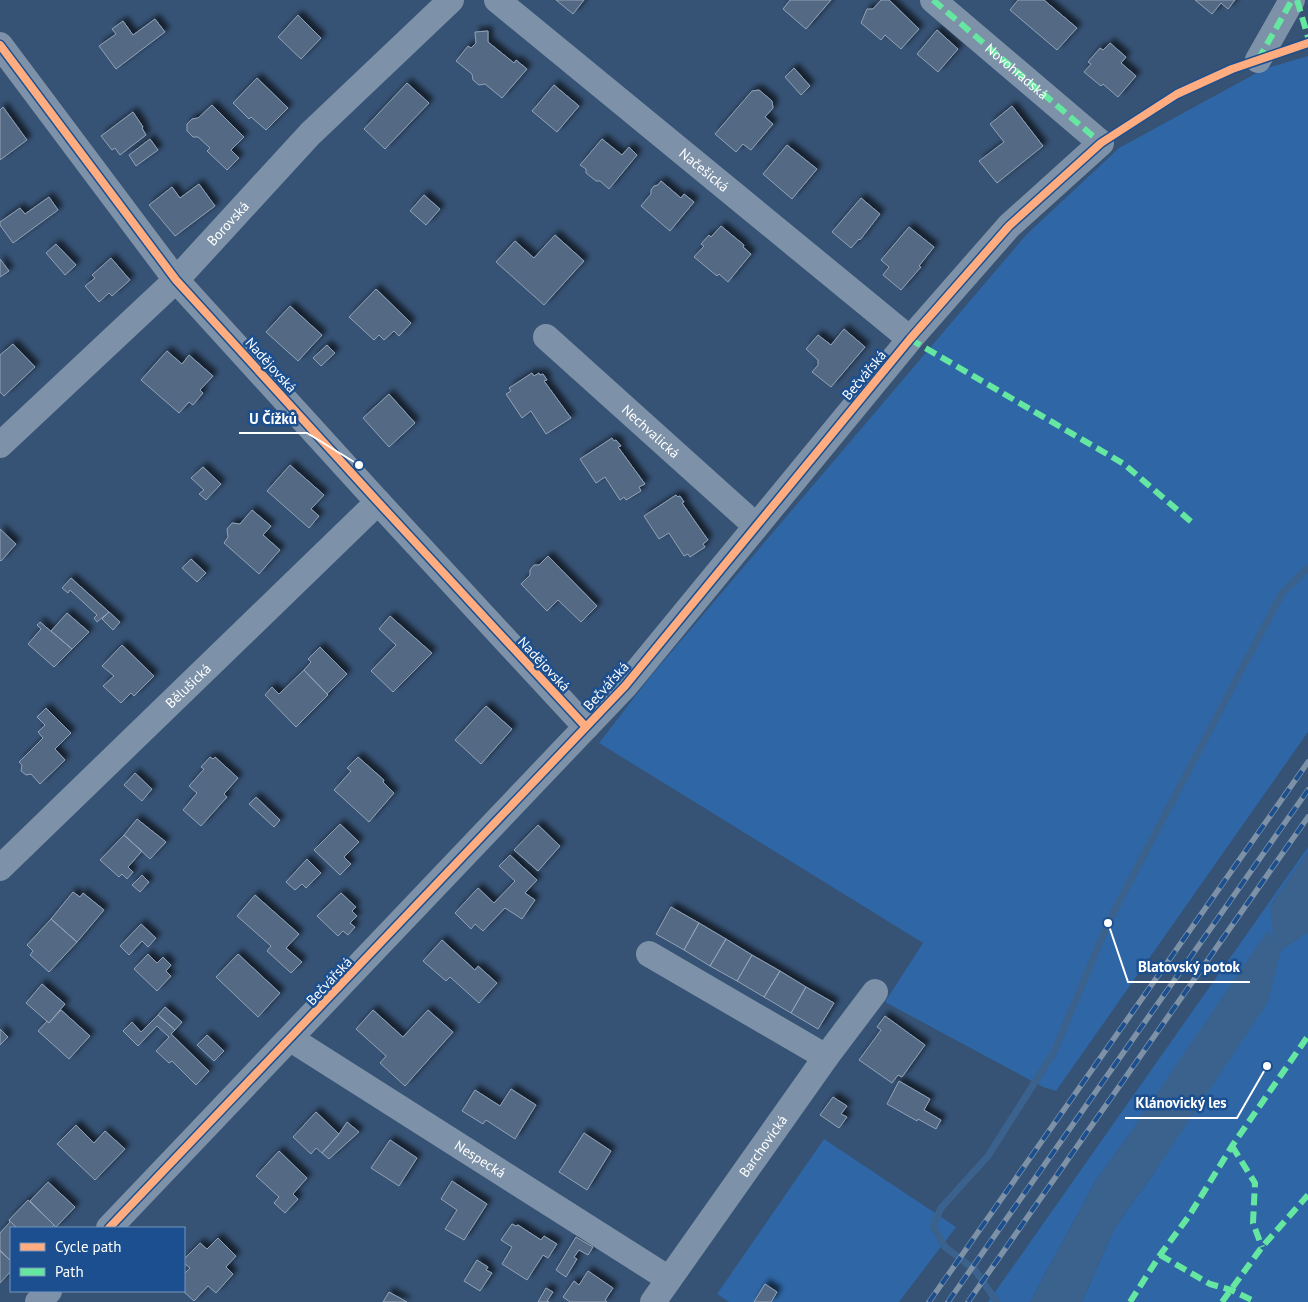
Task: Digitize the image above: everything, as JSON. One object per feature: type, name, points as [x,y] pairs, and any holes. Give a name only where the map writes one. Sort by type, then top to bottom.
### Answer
[{"type":"street","name":"Borovská","points":[[0,445],[176,280],[310,134],[451,0]]},
{"type":"street","name":"Načešická","points":[[496,0],[910,339]]},
{"type":"street","name":"Novohradská","points":[[933,0],[1101,143]]},
{"type":"street","points":[[1258,60],[1292,0]]},
{"type":"street","name":"Nadějovská","points":[[0,45],[176,280],[586,728]]},
{"type":"street","name":"Bečvářská","points":[[110,1227],[625,686],[910,339],[1009,226],[1101,143]]},
{"type":"street","name":"Nechvalická","points":[[546,337],[756,526]]},
{"type":"street","name":"Bělušická","points":[[0,868],[378,502]]},
{"type":"street","points":[[649,954],[826,1057]]},
{"type":"street","name":"Barchovická","points":[[653,1302],[826,1057],[875,992]]},
{"type":"street","name":"Nespecká","points":[[291,1039],[669,1279]]},
{"type":"street","points":[[38,1302],[48,1292]]},
{"type":"shaded area","points":[[1308,56],[1308,732],[1056,1091],[1043,1087],[885,1002],[923,943],[599,743],[650,677],[1026,235],[1119,148],[1264,69]]},
{"type":"shaded area","points":[[1308,847],[1308,852],[1270,906],[1281,950],[1308,932],[1308,1302],[1082,1302],[1114,1229],[1156,1170],[1128,1136],[1095,1182],[1030,1302],[988,1302]]},
{"type":"shaded area","points":[[1308,852],[1308,932],[1281,950],[1268,1002],[1156,1170],[1114,1229],[1082,1302],[1030,1302],[1095,1182],[1268,930],[1280,948],[1273,936],[1270,906]]},
{"type":"shaded area","points":[[824,1139],[956,1227],[899,1302],[729,1302],[717,1294]]},
{"type":"building","points":[[556,0],[584,0],[573,14]]},
{"type":"building","points":[[790,0],[831,0],[806,29],[783,9]]},
{"type":"building","points":[[881,0],[889,0],[919,29],[901,49],[885,35],[881,40],[861,23],[867,9],[873,9]]},
{"type":"building","points":[[1018,0],[1044,0],[1077,28],[1057,50],[1010,10]]},
{"type":"building","points":[[1195,0],[1235,0],[1228,9],[1221,3],[1212,14]]},
{"type":"building","points":[[298,15],[321,38],[301,59],[278,37]]},
{"type":"building","points":[[155,19],[165,32],[116,69],[99,46],[116,34],[112,29],[123,21],[133,35]]},
{"type":"building","points":[[937,30],[958,49],[938,72],[917,54]]},
{"type":"building","points":[[488,31],[488,42],[514,63],[516,60],[527,69],[502,98],[485,84],[479,85],[473,80],[472,74],[456,61],[468,46],[471,48],[476,43],[475,32]]},
{"type":"building","points":[[1110,43],[1126,57],[1121,63],[1136,76],[1118,97],[1103,84],[1101,86],[1084,72],[1091,64],[1088,62],[1100,48],[1103,50]]},
{"type":"building","points":[[794,68],[810,86],[801,95],[785,77]]},
{"type":"building","points":[[257,78],[288,108],[266,130],[251,117],[249,119],[233,103]]},
{"type":"building","points":[[407,83],[429,103],[385,149],[364,129]]},
{"type":"building","points":[[554,85],[579,106],[557,132],[532,111]]},
{"type":"building","points":[[759,90],[772,101],[773,108],[765,117],[773,124],[751,150],[743,144],[736,152],[715,134],[752,91]]},
{"type":"building","points":[[212,105],[244,137],[231,150],[239,158],[227,170],[207,151],[210,148],[198,137],[193,137],[187,131],[187,124],[192,119],[198,118]]},
{"type":"building","points":[[1012,106],[1043,146],[997,183],[979,161],[1004,142],[990,124]]},
{"type":"building","points":[[3,107],[27,140],[0,160],[0,110]]},
{"type":"building","points":[[133,112],[146,135],[120,155],[115,148],[112,150],[101,136]]},
{"type":"building","points":[[150,139],[158,150],[136,166],[129,155]]},
{"type":"building","points":[[602,139],[622,155],[629,147],[637,155],[609,189],[586,173],[586,169],[580,165]]},
{"type":"building","points":[[787,145],[817,169],[792,199],[763,174]]},
{"type":"building","points":[[661,181],[681,198],[684,194],[694,202],[670,231],[641,206],[651,194],[654,186],[658,185]]},
{"type":"building","points":[[199,184],[215,206],[175,236],[149,205],[172,187],[180,198]]},
{"type":"building","points":[[424,195],[440,209],[426,225],[410,211]]},
{"type":"building","points":[[49,197],[58,210],[13,243],[0,225],[0,222],[20,208],[25,214]]},
{"type":"building","points":[[861,198],[880,214],[860,240],[851,248],[832,232]]},
{"type":"building","points":[[721,226],[744,245],[743,247],[751,254],[728,282],[719,274],[717,276],[694,257],[704,246],[701,244]]},
{"type":"building","points":[[909,227],[934,247],[919,266],[921,267],[901,290],[883,275],[889,267],[881,260]]},
{"type":"building","points":[[555,235],[584,261],[544,305],[496,262],[515,241],[534,258]]},
{"type":"building","points":[[56,244],[76,265],[65,275],[46,253]]},
{"type":"building","points":[[111,258],[130,280],[112,296],[109,293],[99,302],[85,286],[95,278],[92,275]]},
{"type":"building","points":[[0,259],[9,271],[0,277]]},
{"type":"building","points":[[376,289],[411,323],[399,336],[394,331],[384,340],[379,335],[374,340],[349,317]]},
{"type":"building","points":[[290,306],[322,335],[298,361],[266,332]]},
{"type":"building","points":[[844,329],[865,347],[831,387],[812,372],[818,365],[818,360],[806,349],[818,335],[831,345]]},
{"type":"building","points":[[13,344],[35,367],[4,396],[0,392],[0,355]]},
{"type":"building","points":[[327,345],[335,353],[321,366],[313,358]]},
{"type":"building","points":[[167,351],[182,364],[189,355],[213,376],[200,390],[203,393],[193,405],[189,402],[179,413],[141,380]]},
{"type":"building","points":[[532,373],[534,376],[539,373],[540,375],[543,374],[547,380],[544,381],[571,418],[546,434],[531,411],[522,418],[506,394],[511,391],[509,388]]},
{"type":"building","points":[[389,394],[415,423],[389,447],[363,418]]},
{"type":"building","points":[[612,438],[621,446],[618,447],[645,484],[639,487],[641,491],[626,500],[624,497],[620,500],[605,477],[596,483],[580,459]]},
{"type":"building","points":[[290,465],[324,495],[311,509],[319,516],[309,528],[267,491]]},
{"type":"building","points":[[203,467],[221,484],[206,500],[199,494],[204,490],[191,478]]},
{"type":"building","points":[[676,495],[680,496],[684,502],[682,503],[708,540],[703,544],[705,547],[690,557],[688,554],[684,556],[669,533],[659,539],[644,516]]},
{"type":"building","points":[[252,510],[271,526],[263,535],[280,550],[259,574],[224,543],[228,537],[227,529],[232,523],[240,524]]},
{"type":"building","points":[[0,529],[16,544],[1,561],[0,560]]},
{"type":"building","points":[[548,556],[597,606],[581,622],[558,600],[547,611],[521,584],[530,575],[530,570],[534,565],[539,565]]},
{"type":"building","points":[[191,559],[206,573],[197,582],[182,568]]},
{"type":"building","points":[[71,578],[109,612],[97,622],[94,618],[97,615],[70,590],[68,593],[62,588]]},
{"type":"building","points":[[109,612],[120,622],[113,630],[102,619]]},
{"type":"building","points":[[67,613],[89,632],[72,649],[51,631]]},
{"type":"building","points":[[390,616],[432,653],[393,692],[371,671],[396,645],[379,629]]},
{"type":"building","points":[[40,622],[72,649],[54,667],[28,644],[41,629],[37,625]]},
{"type":"building","points":[[122,645],[154,676],[134,696],[131,693],[121,703],[103,686],[114,676],[102,666]]},
{"type":"building","points":[[320,647],[347,674],[327,694],[304,670],[311,662],[308,659]]},
{"type":"building","points":[[304,670],[328,695],[296,727],[265,695],[272,687],[279,694]]},
{"type":"building","points":[[486,706],[512,729],[481,764],[455,740]]},
{"type":"building","points":[[46,708],[71,733],[55,749],[65,760],[40,784],[31,774],[26,775],[21,771],[22,765],[19,762],[43,738],[38,732],[45,725],[37,717]]},
{"type":"building","points":[[210,757],[213,759],[215,757],[238,778],[224,794],[227,797],[201,826],[183,810],[197,793],[189,786],[204,769],[201,767]]},
{"type":"building","points":[[358,757],[384,780],[383,782],[394,793],[369,822],[334,790],[351,771],[347,768]]},
{"type":"building","points":[[135,773],[152,789],[142,801],[124,785]]},
{"type":"building","points":[[256,797],[280,820],[274,827],[249,804]]},
{"type":"building","points":[[137,819],[166,842],[150,859],[124,835]]},
{"type":"building","points":[[340,824],[359,842],[344,857],[351,864],[340,875],[314,850]]},
{"type":"building","points":[[538,825],[560,846],[538,871],[514,850]]},
{"type":"building","points":[[124,835],[142,851],[128,867],[133,872],[127,879],[122,874],[119,877],[100,860]]},
{"type":"building","points":[[510,855],[537,880],[525,893],[535,900],[522,919],[505,908],[483,931],[475,924],[471,929],[455,913],[478,888],[494,903],[515,881],[499,866]]},
{"type":"building","points":[[307,859],[321,873],[306,888],[302,884],[295,890],[286,882]]},
{"type":"building","points":[[142,875],[149,882],[140,892],[132,885]]},
{"type":"building","points":[[73,892],[80,897],[83,893],[104,910],[77,942],[51,919]]},
{"type":"building","points":[[341,893],[356,907],[352,911],[357,916],[350,923],[355,927],[348,935],[343,931],[338,936],[317,916]]},
{"type":"building","points":[[255,895],[299,934],[286,948],[302,962],[291,973],[267,951],[271,946],[237,916]]},
{"type":"building","points":[[671,907],[699,923],[684,950],[656,934]]},
{"type":"building","points":[[51,919],[77,942],[49,972],[30,955],[33,951],[27,945]]},
{"type":"building","points":[[699,923],[726,939],[710,966],[684,950]]},
{"type":"building","points":[[141,924],[156,938],[148,947],[142,941],[129,955],[120,946]]},
{"type":"building","points":[[726,939],[752,955],[737,981],[710,966]]},
{"type":"building","points":[[442,940],[475,970],[478,966],[497,983],[479,1003],[450,977],[446,981],[423,961]]},
{"type":"building","points":[[148,954],[157,963],[163,957],[171,965],[166,971],[171,976],[157,991],[134,969]]},
{"type":"building","points":[[238,954],[280,993],[258,1017],[216,977]]},
{"type":"building","points":[[752,955],[780,971],[764,997],[737,981]]},
{"type":"building","points":[[780,971],[806,987],[791,1013],[764,997]]},
{"type":"building","points":[[42,984],[65,1004],[49,1023],[26,1003]]},
{"type":"building","points":[[806,987],[834,1003],[818,1029],[791,1013]]},
{"type":"building","points":[[165,1007],[182,1022],[175,1030],[158,1015]]},
{"type":"building","points":[[61,1010],[90,1036],[69,1059],[38,1031],[47,1021],[49,1023]]},
{"type":"building","points":[[373,1010],[403,1037],[428,1010],[453,1032],[405,1086],[380,1063],[386,1056],[356,1029]]},
{"type":"building","points":[[158,1015],[175,1030],[171,1034],[209,1071],[196,1085],[172,1061],[169,1063],[156,1051],[169,1037],[157,1026],[138,1046],[123,1031],[132,1022],[141,1032]]},
{"type":"building","points":[[885,1016],[925,1045],[902,1077],[898,1075],[892,1083],[859,1060],[881,1030],[877,1027]]},
{"type":"building","points":[[0,1029],[8,1037],[0,1045]]},
{"type":"building","points":[[207,1035],[224,1051],[214,1061],[197,1045]]},
{"type":"building","points":[[899,1081],[930,1099],[924,1110],[941,1120],[936,1129],[918,1119],[917,1121],[887,1104]]},
{"type":"building","points":[[511,1089],[536,1105],[515,1139],[486,1120],[483,1124],[462,1111],[475,1090],[500,1106]]},
{"type":"building","points":[[833,1097],[847,1106],[841,1114],[847,1117],[839,1128],[820,1115]]},
{"type":"building","points":[[316,1112],[339,1134],[322,1153],[316,1148],[311,1154],[293,1137]]},
{"type":"building","points":[[347,1122],[359,1132],[329,1159],[322,1153]]},
{"type":"building","points":[[76,1125],[94,1143],[105,1131],[125,1149],[95,1180],[57,1144]]},
{"type":"building","points":[[584,1133],[611,1151],[587,1190],[559,1172]]},
{"type":"building","points":[[390,1140],[417,1158],[399,1186],[371,1168]]},
{"type":"building","points":[[279,1151],[307,1178],[293,1194],[298,1199],[285,1213],[274,1203],[279,1197],[256,1176]]},
{"type":"building","points":[[452,1181],[487,1204],[464,1240],[445,1229],[457,1210],[441,1199]]},
{"type":"building","points":[[48,1182],[75,1207],[56,1227],[30,1201]]},
{"type":"building","points":[[28,1200],[54,1225],[52,1227],[16,1227],[9,1220]]},
{"type":"building","points":[[9,1220],[16,1227],[10,1227],[10,1260],[0,1250],[0,1233],[10,1222]]},
{"type":"building","points":[[512,1224],[518,1225],[541,1240],[544,1236],[557,1244],[548,1258],[543,1255],[527,1280],[502,1264],[512,1247],[501,1240]]},
{"type":"building","points":[[576,1237],[593,1247],[588,1255],[579,1250],[574,1257],[577,1259],[566,1277],[556,1270]]},
{"type":"building","points":[[218,1238],[236,1256],[226,1267],[233,1274],[216,1293],[208,1286],[194,1301],[184,1292],[185,1273],[190,1268],[185,1264],[185,1258],[200,1243],[207,1249]]},
{"type":"building","points":[[0,1251],[10,1260],[10,1272],[0,1283]]},
{"type":"building","points":[[477,1260],[488,1267],[486,1270],[492,1273],[480,1291],[464,1281]]},
{"type":"building","points":[[588,1271],[613,1288],[605,1300],[607,1302],[570,1302],[563,1297],[574,1281],[579,1285]]},
{"type":"building","points":[[765,1284],[777,1292],[771,1302],[754,1302]]},
{"type":"building","points":[[546,1288],[553,1292],[547,1301],[549,1302],[538,1302]]},
{"type":"building","points":[[389,1292],[407,1302],[383,1302]]},
{"type":"waterway","points":[[997,1302],[975,1270],[945,1247],[933,1226],[941,1208],[988,1156],[1054,1052],[1108,923],[1282,593],[1308,568]]},
{"type":"railway","points":[[929,1302],[1308,762]]},
{"type":"railway","points":[[948,1302],[1308,790]]},
{"type":"railway","points":[[968,1302],[1308,817]]},
{"type":"marked path","points":[[933,0],[1101,143]]},
{"type":"marked path","points":[[1258,60],[1292,0]]},
{"type":"marked path","points":[[1297,0],[1308,37]]},
{"type":"marked path","points":[[910,339],[1124,464],[1195,525]]},
{"type":"marked path","points":[[1130,1302],[1160,1255],[1189,1216],[1232,1146],[1308,1036]]},
{"type":"marked path","points":[[1232,1146],[1255,1183],[1253,1223],[1262,1247]]},
{"type":"marked path","points":[[1222,1302],[1262,1247],[1308,1195]]},
{"type":"marked path","points":[[1160,1255],[1210,1284],[1231,1290],[1256,1302]]},
{"type":"cycle path","points":[[110,1227],[625,686],[910,339],[1009,226],[1101,143],[1177,94],[1232,69],[1308,43]]},
{"type":"cycle path","points":[[0,45],[176,280],[586,727]]},
{"type":"place","name":"U Čížků","points":[[359,465]]},
{"type":"place","name":"Blatovský potok","points":[[1108,923]]},
{"type":"place","name":"Klánovický les","points":[[1267,1066]]}]
